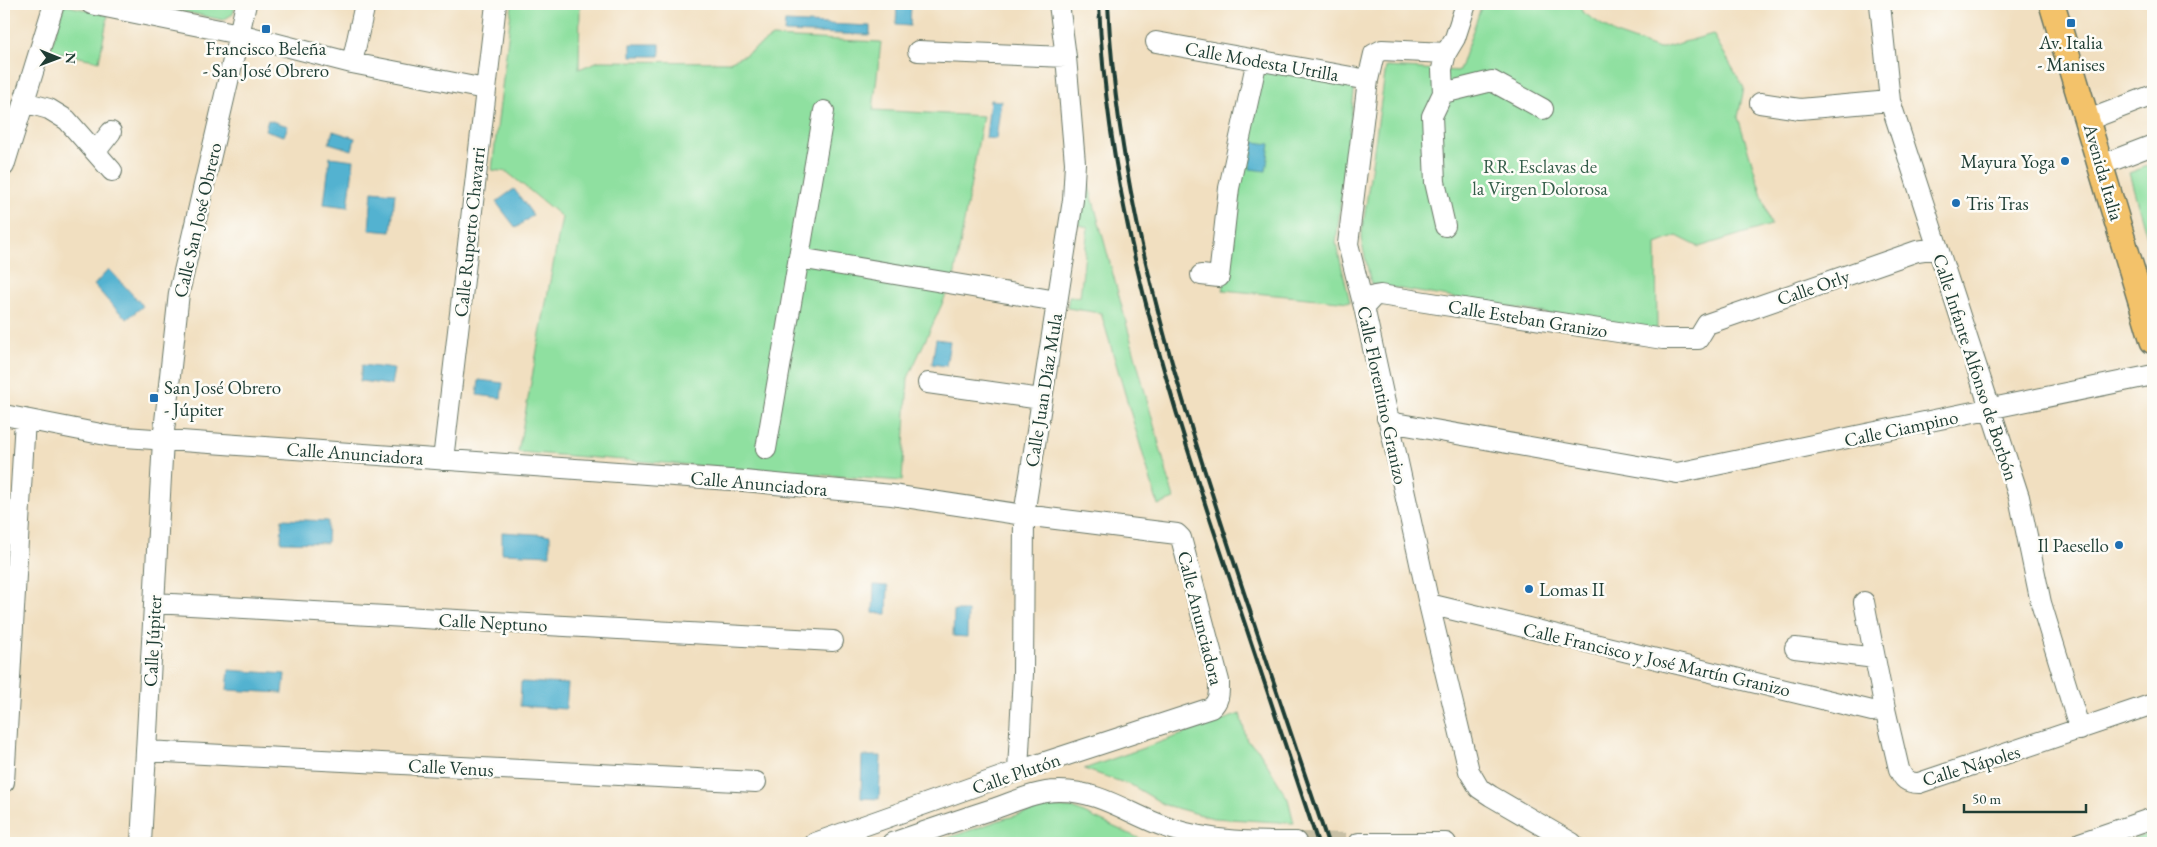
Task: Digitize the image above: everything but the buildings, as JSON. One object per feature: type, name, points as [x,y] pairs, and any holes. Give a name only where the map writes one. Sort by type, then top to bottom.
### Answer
[{"type":"main road","name":"Avenida Italia","points":[[2052,4],[2153,341]]},
{"type":"street","points":[[4,166],[54,4]]},
{"type":"street","points":[[92,4],[239,34],[352,64],[485,89]]},
{"type":"street","name":"Calle San José Obrero","points":[[163,440],[179,293],[246,4]]},
{"type":"street","points":[[352,64],[365,4]]},
{"type":"street","name":"Calle Ruperto Chavarri","points":[[444,460],[496,4]]},
{"type":"street","points":[[1445,226],[1435,182],[1432,116],[1444,93],[1442,69],[1446,53],[1455,38],[1466,4]]},
{"type":"street","name":"Calle Infante Alfonso de Borbón","points":[[1880,4],[1890,101],[1989,410],[2019,497],[2041,603],[2080,730]]},
{"type":"street","name":"Calle Juan Díaz Mula","points":[[1018,771],[1022,674],[1024,515],[1073,200],[1075,163],[1061,6]]},
{"type":"street","name":"Calle Modesta Utrilla","points":[[1156,42],[1368,80]]},
{"type":"street","name":"Calle Florentino Granizo","points":[[1446,53],[1382,50],[1374,54],[1368,80],[1348,244],[1364,307],[1429,604],[1469,771],[1479,788],[1572,843]]},
{"type":"street","points":[[918,52],[1066,57]]},
{"type":"street","points":[[1201,275],[1219,277],[1229,188],[1257,60]]},
{"type":"street","points":[[1444,93],[1492,81],[1543,109]]},
{"type":"street","points":[[2088,120],[2153,95]]},
{"type":"street","points":[[1760,103],[1800,109],[1890,101]]},
{"type":"street","points":[[24,102],[49,109],[67,120],[112,171]]},
{"type":"street","points":[[766,449],[824,111]]},
{"type":"street","points":[[96,151],[111,132]]},
{"type":"street","points":[[2101,165],[2153,145]]},
{"type":"street","name":"Calle Orly","points":[[1698,339],[1707,324],[1917,251],[1937,248]]},
{"type":"street","points":[[799,258],[1057,301]]},
{"type":"street","name":"Calle Esteban Granizo","points":[[1364,307],[1374,296],[1380,295],[1662,339],[1698,339]]},
{"type":"street","name":"Calle Ciampino","points":[[1387,418],[1395,423],[1677,473],[2153,375]]},
{"type":"street","points":[[928,383],[1041,399]]},
{"type":"street","name":"Calle Anunciadora","points":[[4,415],[111,436],[774,484],[892,495],[1024,515],[1177,534],[1181,538],[1219,681],[1217,703]]},
{"type":"street","points":[[4,782],[25,419]]},
{"type":"street","name":"Calle Júpiter","points":[[141,843],[163,440]]},
{"type":"street","name":"Calle Nápoles","points":[[1864,602],[1885,709],[1899,768],[1902,777],[1911,783],[1919,783],[2153,704]]},
{"type":"street","name":"Calle Neptuno","points":[[154,603],[833,640]]},
{"type":"street","name":"Calle Francisco y José Martín Granizo","points":[[1429,604],[1872,710],[1885,709]]},
{"type":"street","points":[[1795,648],[1875,658]]},
{"type":"street","name":"Calle Plutón","points":[[815,843],[1018,771],[1211,708],[1217,703]]},
{"type":"street","name":"Calle Venus","points":[[146,752],[756,782]]},
{"type":"street","points":[[892,843],[1029,796],[1058,790],[1098,796],[1152,822],[1184,833],[1229,840],[1296,842]]},
{"type":"street","points":[[2080,843],[2153,818]]},
{"type":"street","points":[[1359,843],[1446,843]]},
{"type":"green space","points":[[147,4],[236,4],[233,14],[223,20]]},
{"type":"green space","points":[[512,4],[580,4],[579,69],[599,61],[729,62],[745,55],[772,37],[881,42],[873,110],[983,116],[954,278],[908,378],[902,481],[518,452],[562,217],[507,172],[492,170]]},
{"type":"green space","name":"RR. Esclavas de la Virgen Dolorosa","points":[[1482,4],[1580,4],[1582,12],[1616,34],[1659,49],[1713,34],[1744,88],[1738,117],[1771,225],[1699,247],[1677,236],[1656,244],[1657,332],[1371,284],[1361,239],[1386,67],[1459,71]]},
{"type":"green space","points":[[64,5],[108,15],[99,61],[50,51]]},
{"type":"green space","points":[[1261,69],[1355,84],[1336,243],[1350,302],[1223,290],[1234,200]]},
{"type":"green space","points":[[2153,164],[2153,258],[2129,173]]},
{"type":"green space","points":[[1085,171],[1174,499],[1158,505],[1101,313],[1067,308],[1069,296],[1080,297],[1088,227],[1078,225]]},
{"type":"green space","points":[[1240,714],[1247,741],[1258,749],[1288,799],[1294,823],[1213,818],[1165,805],[1133,786],[1084,769]]},
{"type":"green space","points":[[1050,807],[1073,808],[1149,843],[933,843],[1003,819]]},
{"type":"green space","points":[[2153,833],[2153,843],[2117,843]]},
{"type":"water","points":[[897,4],[911,4],[910,26],[896,25]]},
{"type":"water","points":[[785,22],[870,26],[870,35],[784,32]]},
{"type":"water","points":[[631,44],[660,44],[660,56],[631,56]]},
{"type":"water","points":[[990,100],[1001,101],[996,139],[986,138]]},
{"type":"water","points":[[268,120],[288,126],[284,136],[265,130]]},
{"type":"water","points":[[333,131],[355,138],[352,150],[329,143]]},
{"type":"water","points":[[1254,142],[1270,144],[1266,171],[1250,169]]},
{"type":"water","points":[[330,157],[354,160],[348,207],[324,204]]},
{"type":"water","points":[[514,189],[533,215],[516,228],[496,202]]},
{"type":"water","points":[[372,191],[395,193],[391,232],[369,230]]},
{"type":"water","points":[[109,269],[143,306],[127,319],[94,285]]},
{"type":"water","points":[[936,339],[950,341],[946,366],[932,364]]},
{"type":"water","points":[[362,365],[394,369],[391,385],[360,381]]},
{"type":"water","points":[[479,380],[503,383],[501,398],[477,395]]},
{"type":"water","points":[[282,519],[328,521],[327,543],[281,542]]},
{"type":"water","points":[[502,532],[550,535],[550,555],[502,553]]},
{"type":"water","points":[[874,585],[888,586],[887,614],[873,613]]},
{"type":"water","points":[[954,611],[968,611],[967,637],[953,636]]},
{"type":"water","points":[[229,670],[285,674],[283,693],[227,690]]},
{"type":"water","points":[[521,682],[568,684],[566,709],[520,706]]},
{"type":"water","points":[[862,756],[881,756],[879,799],[861,798]]},
{"type":"tunnel","points":[[1296,842],[1359,843]]},
{"type":"railway","points":[[1099,4],[1112,136],[1136,265],[1170,393],[1318,843]]},
{"type":"railway","points":[[1108,4],[1113,68],[1131,194],[1160,319],[1229,546],[1328,843]]},
{"type":"place","name":"Av. Italia - Manises","points":[[2071,23]]},
{"type":"place","name":"Francisco Beleña - San José Obrero","points":[[266,29]]},
{"type":"place","name":"Mayura Yoga","points":[[2065,161]]},
{"type":"place","name":"Tris Tras","points":[[1956,203]]},
{"type":"place","name":"San José Obrero - Júpiter","points":[[154,398]]},
{"type":"place","name":"Il Paesello","points":[[2119,545]]},
{"type":"place","name":"Lomas II","points":[[1529,589]]}]
